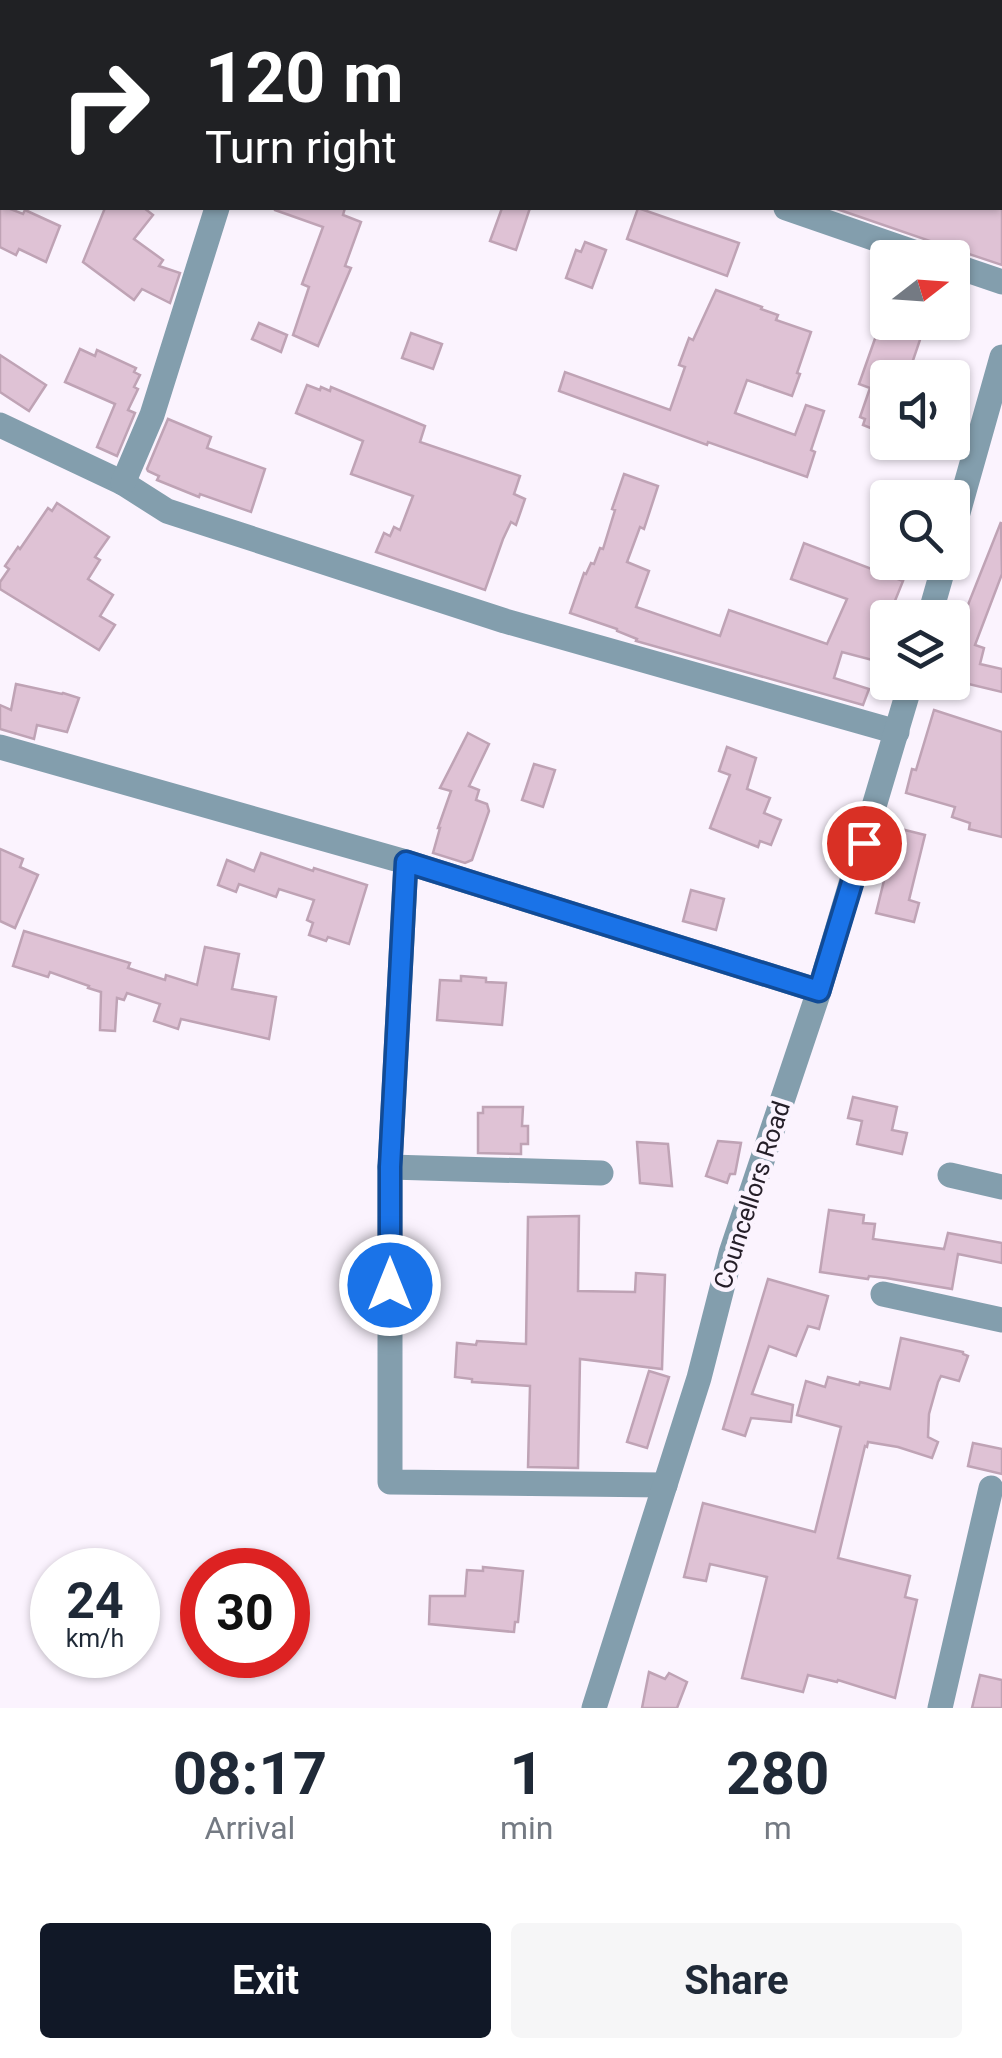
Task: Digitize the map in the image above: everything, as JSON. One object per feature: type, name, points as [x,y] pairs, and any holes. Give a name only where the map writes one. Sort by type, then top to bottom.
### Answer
[{"type":"street","points":[[123,483],[152,414],[216,210]]},
{"type":"street","points":[[792,210],[879,240]]},
{"type":"street","points":[[970,271],[1002,282]]},
{"type":"street","points":[[967,480],[1002,357]]},
{"type":"street","points":[[0,425],[123,483],[166,510],[505,621],[897,732]]},
{"type":"street","name":"Councellors Road","points":[[594,1708],[906,700]]},
{"type":"street","points":[[0,748],[406,862],[819,991]]},
{"type":"street","points":[[406,862],[390,1167],[390,1482],[665,1484]]},
{"type":"street","points":[[390,1167],[601,1173]]},
{"type":"street","points":[[950,1175],[1002,1188]]},
{"type":"street","points":[[883,1294],[1002,1320]]},
{"type":"street","points":[[940,1708],[990,1488]]},
{"type":"building","points":[[0,210],[23,214],[25,210],[60,226],[46,262],[19,249],[16,255],[0,247]]},
{"type":"building","points":[[104,210],[147,210],[153,215],[134,239],[163,260],[159,266],[180,273],[170,303],[142,289],[134,300],[83,262]]},
{"type":"building","points":[[275,210],[344,210],[343,215],[361,222],[345,266],[351,268],[318,346],[293,335],[309,287],[302,284],[323,227]]},
{"type":"building","points":[[501,210],[529,210],[516,250],[490,241]]},
{"type":"building","points":[[637,210],[644,210],[739,243],[727,276],[627,239]]},
{"type":"building","points":[[840,210],[1002,210],[1002,265],[970,254],[970,240],[927,240]]},
{"type":"building","points":[[585,242],[606,250],[592,288],[566,278],[576,250],[581,252]]},
{"type":"building","points":[[716,290],[778,315],[776,320],[811,332],[792,396],[747,380],[735,413],[795,435],[806,405],[824,411],[807,477],[559,391],[565,372],[670,410],[685,367],[679,365],[689,338],[693,340]]},
{"type":"building","points":[[259,323],[287,335],[281,352],[252,339]]},
{"type":"building","points":[[411,333],[442,344],[433,369],[402,358]]},
{"type":"building","points":[[875,340],[920,340],[913,360],[870,360],[870,388],[859,384]]},
{"type":"building","points":[[80,349],[95,356],[97,350],[136,368],[134,372],[140,375],[128,410],[135,413],[117,456],[97,447],[115,404],[65,382]]},
{"type":"building","points":[[0,355],[46,385],[29,411],[0,392]]},
{"type":"building","points":[[307,385],[330,391],[331,387],[425,426],[420,442],[520,476],[514,494],[525,499],[516,525],[511,522],[503,539],[485,590],[376,552],[384,533],[390,536],[394,527],[400,530],[413,496],[351,474],[363,441],[296,413]]},
{"type":"building","points":[[870,388],[870,428],[863,425],[865,419],[860,417]]},
{"type":"building","points":[[168,419],[211,437],[207,448],[265,469],[251,512],[200,494],[199,497],[157,480],[159,476],[148,471]]},
{"type":"building","points":[[624,474],[658,486],[644,529],[640,527],[627,562],[649,571],[636,607],[720,636],[729,610],[827,644],[847,599],[791,579],[804,543],[870,568],[870,580],[903,581],[895,600],[870,600],[870,659],[842,652],[834,678],[869,689],[863,705],[636,641],[617,629],[570,613],[584,573],[603,549],[615,510],[612,509]]},
{"type":"building","points":[[57,503],[109,537],[95,557],[100,560],[88,579],[113,595],[100,616],[115,625],[99,650],[0,589],[9,569],[5,566],[48,508],[52,511]]},
{"type":"building","points":[[1001,522],[1002,574],[975,645],[984,648],[980,664],[1002,669],[1002,692],[970,684],[970,600]]},
{"type":"building","points":[[16,684],[79,698],[67,732],[37,725],[34,739],[0,729],[0,705],[11,710]]},
{"type":"building","points":[[934,710],[1002,732],[1002,837],[969,829],[970,823],[952,817],[955,807],[906,793]]},
{"type":"building","points":[[468,733],[489,744],[469,786],[479,790],[476,800],[487,804],[489,811],[472,860],[465,863],[433,853],[451,791],[440,788]]},
{"type":"building","points":[[727,747],[756,758],[747,789],[770,798],[764,813],[781,820],[771,845],[760,841],[758,847],[710,828],[730,775],[719,771]]},
{"type":"building","points":[[534,764],[555,770],[543,807],[522,800]]},
{"type":"building","points":[[897,828],[925,835],[909,900],[919,903],[914,922],[876,913]]},
{"type":"building","points":[[0,849],[23,859],[20,867],[38,875],[15,928],[0,921]]},
{"type":"building","points":[[261,853],[367,885],[349,944],[309,935],[313,923],[307,920],[314,900],[279,889],[276,897],[239,884],[236,892],[218,885],[227,860],[254,871]]},
{"type":"building","points":[[691,890],[724,899],[716,930],[683,921]]},
{"type":"building","points":[[24,931],[130,963],[128,968],[165,980],[166,975],[197,985],[205,947],[239,954],[232,989],[276,997],[269,1039],[181,1019],[178,1029],[154,1021],[160,1004],[127,993],[124,1000],[117,998],[115,1031],[100,1030],[101,992],[50,972],[48,977],[13,966]]},
{"type":"building","points":[[461,976],[506,983],[502,1025],[437,1020],[440,980],[461,981]]},
{"type":"building","points":[[853,1097],[897,1107],[892,1130],[907,1133],[902,1154],[857,1144],[862,1121],[848,1118]]},
{"type":"building","points":[[483,1107],[523,1107],[522,1126],[528,1126],[528,1144],[521,1144],[521,1154],[478,1153],[478,1113],[483,1113]]},
{"type":"building","points":[[718,1141],[741,1143],[735,1174],[730,1174],[727,1183],[706,1176]]},
{"type":"building","points":[[637,1142],[668,1144],[672,1186],[640,1183]]},
{"type":"building","points":[[829,1210],[864,1215],[863,1223],[875,1224],[873,1239],[944,1249],[948,1233],[1002,1243],[1002,1263],[958,1254],[952,1289],[820,1272]]},
{"type":"building","points":[[579,1216],[578,1291],[635,1292],[636,1273],[665,1275],[662,1369],[580,1359],[578,1468],[528,1467],[530,1386],[455,1377],[457,1343],[526,1344],[528,1217]]},
{"type":"building","points":[[768,1279],[828,1296],[819,1329],[808,1326],[796,1356],[769,1346],[752,1394],[793,1405],[791,1422],[751,1418],[745,1436],[723,1429]]},
{"type":"building","points":[[901,1338],[968,1356],[959,1381],[941,1376],[938,1382],[929,1414],[928,1437],[938,1442],[932,1458],[898,1447],[868,1442],[865,1446],[838,1558],[910,1576],[905,1597],[917,1600],[895,1698],[808,1675],[803,1692],[742,1678],[767,1577],[710,1564],[706,1581],[684,1577],[703,1503],[815,1532],[841,1427],[797,1415],[806,1381],[825,1387],[828,1377],[890,1389]]},
{"type":"building","points":[[649,1371],[669,1377],[647,1448],[627,1442]]},
{"type":"building","points":[[973,1443],[1002,1449],[1002,1474],[968,1466]]},
{"type":"building","points":[[483,1567],[523,1571],[514,1632],[429,1624],[430,1596],[465,1596],[467,1570],[483,1571]]},
{"type":"building","points":[[649,1672],[665,1679],[669,1673],[687,1682],[677,1708],[642,1708]]},
{"type":"building","points":[[980,1675],[1002,1680],[1002,1708],[972,1708]]},
{"type":"route","points":[[390,1285],[390,1167],[406,862],[819,991],[864,843]]}]
